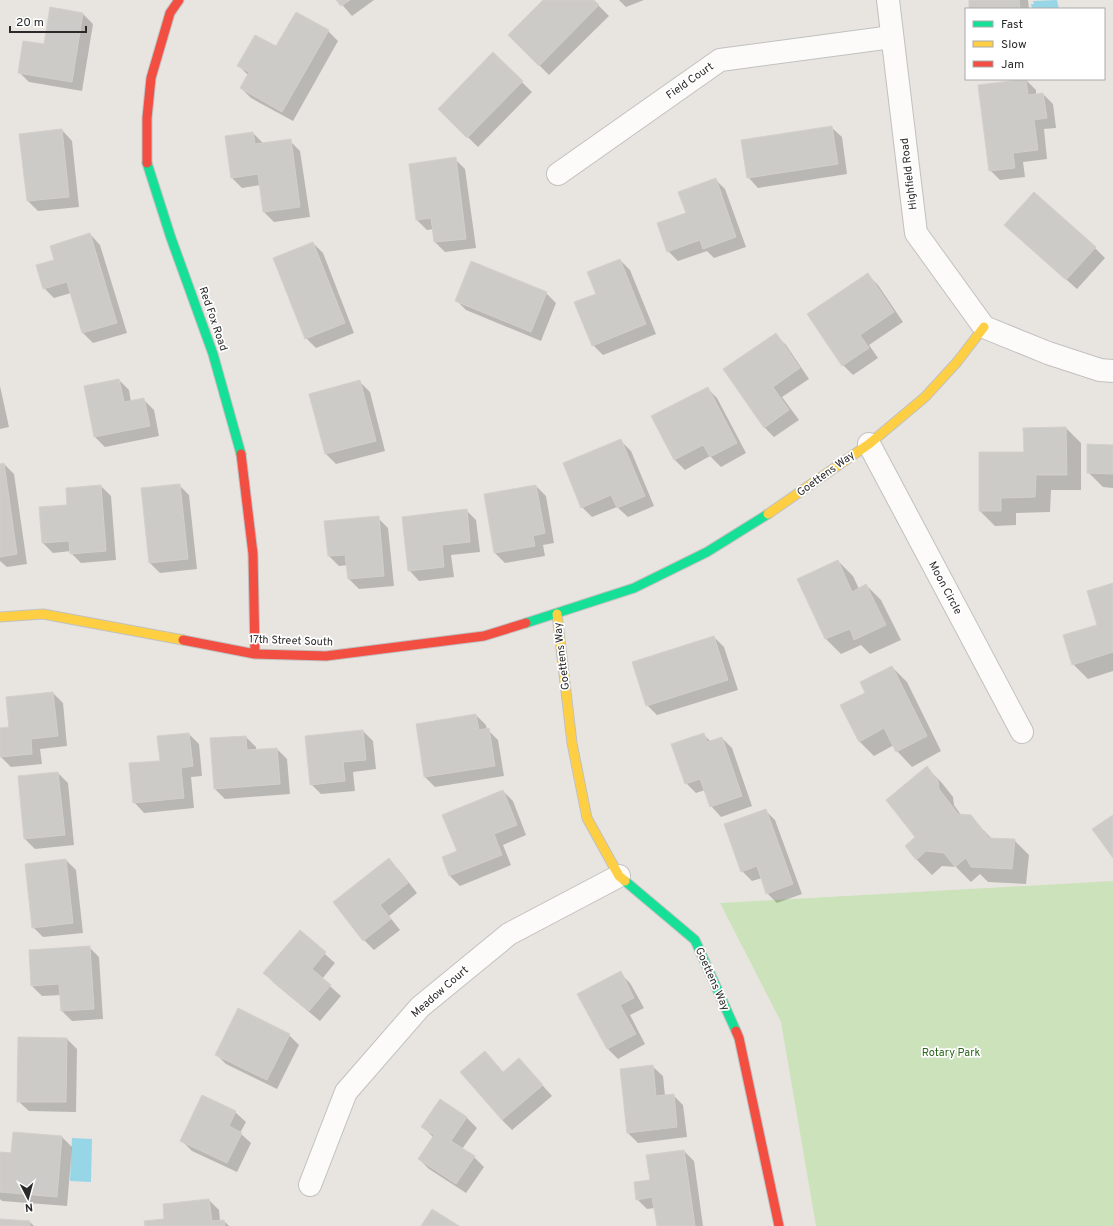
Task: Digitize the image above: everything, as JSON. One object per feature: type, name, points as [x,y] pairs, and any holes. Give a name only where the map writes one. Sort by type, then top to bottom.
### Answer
[{"type":"street","name":"Red Fox Road","points":[[179,0],[170,13],[151,78],[147,164],[213,354],[242,457],[253,554],[255,654]]},
{"type":"street","name":"Highfield Road","points":[[888,0],[916,233],[984,327]]},
{"type":"street","name":"Field Court","points":[[558,174],[720,60],[892,37]]},
{"type":"street","points":[[984,327],[1048,353],[1100,370],[1113,371]]},
{"type":"street","name":"Goettens Way","points":[[778,1226],[739,1038],[695,940],[619,876],[587,818],[572,743],[557,614],[634,588],[707,552],[777,510],[868,444],[925,397],[957,362],[984,327]]},
{"type":"street","name":"Moon Circle","points":[[868,444],[1022,732]]},
{"type":"street","name":"17th Street South","points":[[0,617],[43,614],[255,654],[326,656],[484,636],[557,614]]},
{"type":"street","name":"Meadow Court","points":[[310,1185],[346,1092],[420,1007],[509,934],[619,876]]},
{"type":"green space","name":"Rotary Park","points":[[1113,881],[1113,1226],[816,1226],[781,1022],[720,903]]},
{"type":"water","points":[[1057,0],[1059,8],[1032,8],[1031,4],[1034,4],[1033,1]]},
{"type":"water","points":[[72,1138],[92,1139],[91,1182],[70,1181]]},
{"type":"building","points":[[336,0],[350,0],[341,6]]},
{"type":"building","points":[[543,0],[594,0],[599,5],[539,66],[508,35]]},
{"type":"building","points":[[969,0],[1019,0],[1020,8],[969,8]]},
{"type":"building","points":[[50,7],[83,13],[72,82],[18,73],[23,41],[44,44]]},
{"type":"building","points":[[296,12],[329,30],[282,112],[240,88],[249,72],[237,66],[255,35],[276,46]]},
{"type":"building","points":[[493,52],[523,81],[467,138],[438,109]]},
{"type":"building","points":[[1026,80],[1028,95],[1043,93],[1047,118],[1034,120],[1038,150],[1013,153],[1015,168],[989,171],[978,85]]},
{"type":"building","points":[[832,126],[838,164],[747,178],[741,140]]},
{"type":"building","points":[[62,129],[69,197],[27,201],[19,134]]},
{"type":"building","points":[[253,132],[255,144],[291,139],[300,207],[263,212],[258,174],[231,178],[225,136]]},
{"type":"building","points":[[456,157],[466,239],[434,242],[431,218],[416,220],[409,164]]},
{"type":"building","points":[[716,178],[736,237],[703,249],[700,240],[667,252],[657,223],[686,213],[678,192]]},
{"type":"building","points":[[1034,192],[1096,247],[1066,280],[1004,225]]},
{"type":"building","points":[[90,233],[117,323],[82,333],[67,282],[43,289],[36,265],[54,260],[50,246]]},
{"type":"building","points":[[313,242],[345,323],[305,339],[273,258]]},
{"type":"building","points":[[620,259],[646,324],[592,346],[574,302],[596,294],[587,272]]},
{"type":"building","points":[[471,261],[547,292],[531,332],[455,301]]},
{"type":"building","points":[[868,273],[894,312],[860,335],[869,348],[842,366],[807,314]]},
{"type":"building","points":[[776,333],[800,368],[773,387],[789,410],[764,428],[723,369]]},
{"type":"building","points":[[119,379],[124,402],[144,398],[150,426],[94,437],[84,386]]},
{"type":"building","points":[[360,380],[376,441],[325,454],[309,394]]},
{"type":"building","points":[[708,387],[737,443],[710,457],[703,445],[674,460],[651,416]]},
{"type":"building","points":[[1066,427],[1067,475],[1036,475],[1035,497],[1001,498],[1001,511],[979,511],[979,452],[1024,452],[1023,428]]},
{"type":"building","points":[[621,439],[645,496],[617,508],[611,495],[581,508],[563,463]]},
{"type":"building","points":[[1087,444],[1113,445],[1113,474],[1087,473]]},
{"type":"building","points":[[4,463],[17,554],[0,557],[0,464]]},
{"type":"building","points":[[180,484],[188,559],[149,563],[141,488]]},
{"type":"building","points":[[101,485],[106,551],[70,554],[69,541],[42,543],[39,507],[67,505],[66,488]]},
{"type":"building","points":[[536,485],[545,533],[533,536],[535,546],[494,553],[484,494]]},
{"type":"building","points":[[467,509],[470,542],[442,545],[444,567],[408,571],[402,517]]},
{"type":"building","points":[[379,516],[384,576],[348,579],[345,555],[328,556],[324,521]]},
{"type":"building","points":[[838,560],[852,592],[866,584],[886,625],[854,640],[850,629],[825,639],[797,579]]},
{"type":"building","points":[[1113,583],[1113,652],[1072,665],[1063,635],[1097,625],[1087,591]]},
{"type":"building","points":[[714,636],[728,680],[646,706],[632,662]]},
{"type":"building","points":[[892,666],[927,736],[896,752],[884,728],[859,742],[840,705],[865,693],[860,682]]},
{"type":"building","points":[[53,692],[58,736],[31,739],[32,754],[0,757],[0,728],[9,727],[6,697]]},
{"type":"building","points":[[476,714],[479,730],[489,728],[495,766],[424,777],[416,724]]},
{"type":"building","points":[[363,730],[366,760],[343,762],[345,781],[310,785],[305,736]]},
{"type":"building","points":[[189,733],[193,766],[181,768],[184,798],[133,803],[129,763],[160,761],[157,736]]},
{"type":"building","points":[[704,733],[707,742],[722,737],[742,796],[710,807],[700,779],[685,784],[671,744]]},
{"type":"building","points":[[246,736],[247,750],[277,748],[280,784],[214,789],[210,738]]},
{"type":"building","points":[[927,766],[938,781],[939,789],[958,814],[971,815],[989,838],[1015,839],[1012,869],[971,867],[966,858],[955,867],[944,853],[926,851],[916,860],[905,846],[915,837],[886,800]]},
{"type":"building","points":[[58,772],[65,835],[24,839],[18,776]]},
{"type":"building","points":[[503,790],[517,825],[494,834],[502,855],[449,876],[442,857],[457,851],[442,815]]},
{"type":"building","points":[[766,809],[793,884],[766,894],[757,866],[741,872],[724,824]]},
{"type":"building","points":[[1113,815],[1113,858],[1092,829]]},
{"type":"building","points":[[389,858],[408,883],[380,905],[391,919],[363,941],[333,902]]},
{"type":"building","points":[[66,859],[73,923],[32,928],[25,864]]},
{"type":"building","points":[[300,930],[326,952],[312,969],[331,985],[309,1011],[263,973]]},
{"type":"building","points":[[90,946],[94,1009],[61,1011],[59,984],[31,986],[29,950]]},
{"type":"building","points":[[621,971],[634,998],[620,1005],[636,1034],[607,1049],[577,994]]},
{"type":"building","points":[[238,1008],[290,1034],[267,1080],[215,1055]]},
{"type":"building","points":[[18,1037],[67,1038],[66,1102],[17,1102]]},
{"type":"building","points":[[485,1051],[503,1072],[519,1058],[543,1085],[502,1120],[460,1072]]},
{"type":"building","points":[[653,1065],[656,1096],[674,1094],[677,1127],[627,1133],[620,1069]]},
{"type":"building","points":[[202,1095],[236,1111],[229,1126],[242,1133],[227,1163],[180,1141]]},
{"type":"building","points":[[440,1099],[467,1117],[451,1141],[475,1156],[456,1184],[418,1159],[434,1135],[421,1127]]},
{"type":"building","points":[[13,1132],[62,1136],[57,1197],[0,1192],[0,1152],[11,1153]]},
{"type":"building","points":[[684,1150],[695,1226],[657,1226],[652,1197],[636,1200],[634,1182],[650,1180],[646,1155]]},
{"type":"building","points":[[209,1199],[212,1221],[224,1220],[225,1226],[145,1226],[144,1221],[164,1219],[163,1204]]},
{"type":"building","points":[[432,1209],[459,1226],[421,1226]]},
{"type":"building","points":[[0,1219],[30,1221],[30,1226],[0,1226]]},
{"type":"traffic: fast","points":[[147,163],[171,238],[213,354],[241,454]]},
{"type":"traffic: fast","points":[[526,623],[634,588],[707,552],[768,514]]},
{"type":"traffic: fast","points":[[625,881],[695,940],[736,1031]]},
{"type":"traffic: slow","points":[[768,514],[869,444],[925,397],[957,362],[984,327]]},
{"type":"traffic: slow","points":[[0,617],[43,614],[183,640]]},
{"type":"traffic: slow","points":[[557,614],[572,743],[587,818],[619,876],[625,881]]},
{"type":"traffic: jam","points":[[147,163],[147,118],[151,78],[170,13],[179,0]]},
{"type":"traffic: jam","points":[[241,454],[253,554],[255,654]]},
{"type":"traffic: jam","points":[[183,640],[255,654],[326,656],[484,636],[526,623]]},
{"type":"traffic: jam","points":[[736,1031],[739,1038],[779,1226]]}]
